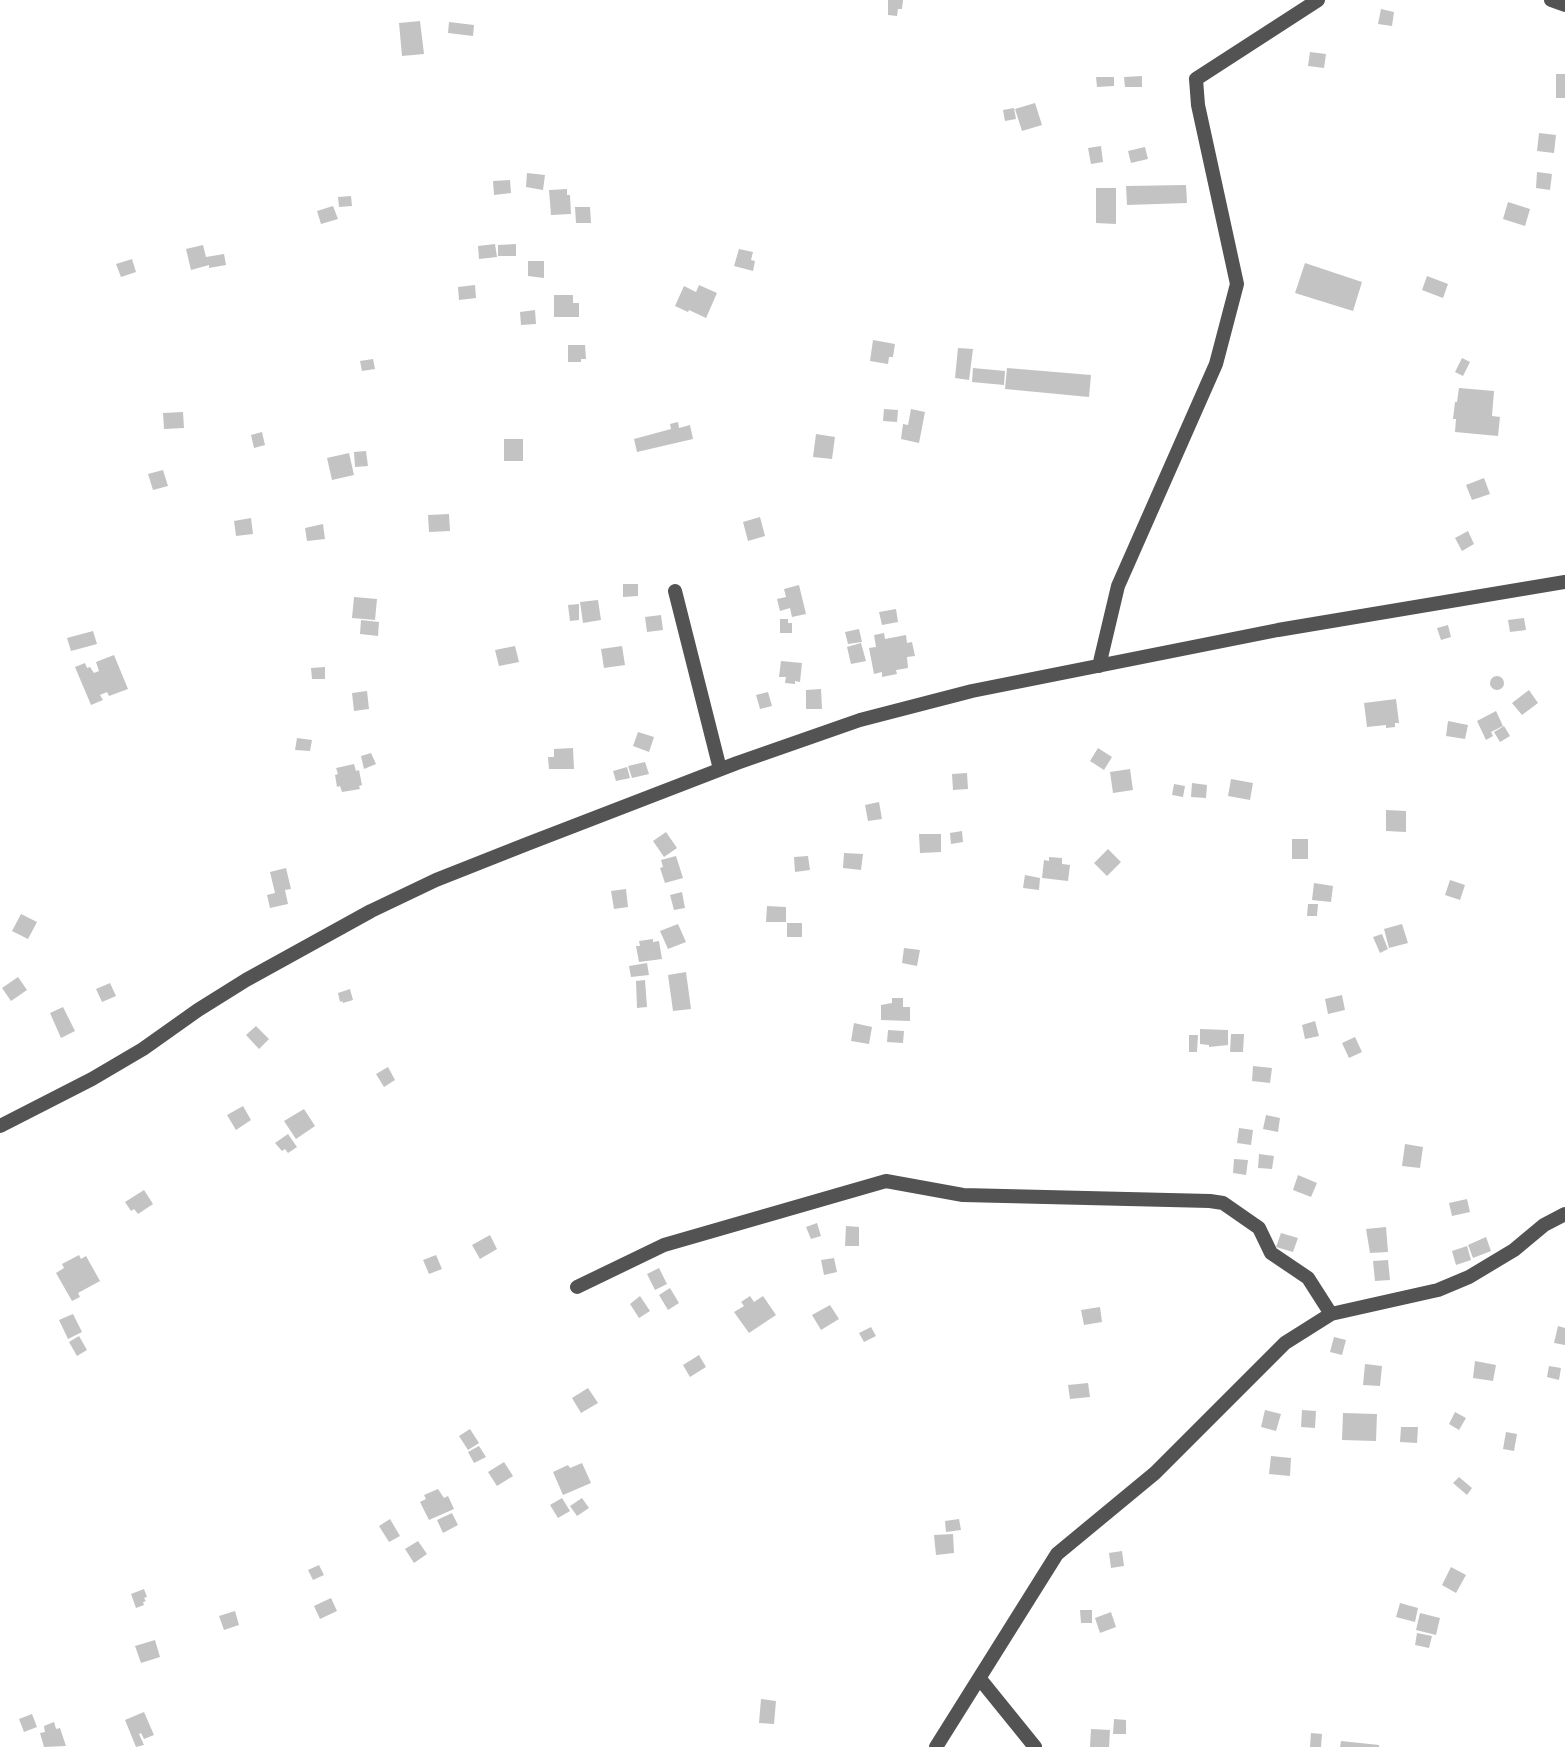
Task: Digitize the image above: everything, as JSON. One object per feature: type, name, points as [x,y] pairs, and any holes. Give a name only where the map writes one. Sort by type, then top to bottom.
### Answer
[{"type":"street","points":[[1099,666],[1121,579],[1216,364],[1237,284],[1198,105],[1196,79],[1318,0]]},
{"type":"street","points":[[0,1126],[143,1049],[198,1010],[246,981],[371,911],[436,880],[720,769],[860,720],[972,691],[1278,630],[1565,582]]},
{"type":"street","points":[[675,591],[720,769]]},
{"type":"street","points":[[577,1287],[664,1245],[886,1181],[963,1195],[1223,1203],[1259,1228],[1271,1253],[1308,1278],[1331,1314]]},
{"type":"street","points":[[936,1747],[1058,1554],[1156,1473],[1285,1343],[1331,1314],[1438,1290],[1469,1277],[1514,1250],[1544,1225],[1565,1214]]},
{"type":"street","points":[[980,1678],[1035,1747]]},
{"type":"building","points":[[888,0],[903,0],[902,9],[898,9],[897,16],[888,15]]},
{"type":"building","points":[[1381,9],[1394,12],[1392,26],[1378,24]]},
{"type":"building","points":[[420,21],[424,54],[402,56],[399,23]]},
{"type":"building","points":[[449,22],[474,25],[473,36],[448,33]]},
{"type":"building","points":[[1310,52],[1326,54],[1324,68],[1308,66]]},
{"type":"building","points":[[1556,74],[1565,74],[1565,98],[1556,98]]},
{"type":"building","points":[[1142,76],[1142,87],[1125,87],[1124,77]]},
{"type":"building","points":[[1096,77],[1114,77],[1114,86],[1097,87]]},
{"type":"building","points":[[1035,103],[1042,125],[1022,131],[1015,109]]},
{"type":"building","points":[[1014,108],[1016,119],[1005,121],[1003,110]]},
{"type":"building","points":[[1539,133],[1556,135],[1554,153],[1537,151]]},
{"type":"building","points":[[1101,146],[1103,162],[1091,164],[1088,148]]},
{"type":"building","points":[[1145,147],[1148,159],[1131,163],[1128,151]]},
{"type":"building","points":[[1537,172],[1552,174],[1550,190],[1536,188]]},
{"type":"building","points":[[527,173],[545,175],[543,190],[526,187]]},
{"type":"building","points":[[510,180],[511,193],[494,195],[493,181]]},
{"type":"building","points":[[1186,185],[1187,203],[1127,205],[1126,186]]},
{"type":"building","points":[[1096,188],[1116,188],[1116,224],[1096,223]]},
{"type":"building","points":[[567,189],[571,214],[551,215],[549,190]]},
{"type":"building","points":[[351,196],[352,206],[339,207],[338,197]]},
{"type":"building","points":[[1508,202],[1530,209],[1525,226],[1503,219]]},
{"type":"building","points":[[333,206],[338,219],[321,224],[317,211]]},
{"type":"building","points":[[575,207],[590,207],[591,223],[576,223]]},
{"type":"building","points":[[495,244],[497,257],[479,259],[478,246]]},
{"type":"building","points":[[516,244],[516,256],[498,256],[498,245]]},
{"type":"building","points":[[203,245],[206,257],[224,254],[226,265],[209,268],[209,265],[191,270],[186,249]]},
{"type":"building","points":[[739,249],[753,252],[753,271],[734,266]]},
{"type":"building","points":[[132,259],[136,272],[121,277],[116,264]]},
{"type":"building","points":[[528,261],[544,261],[544,278],[528,276]]},
{"type":"building","points":[[1305,263],[1362,282],[1353,311],[1295,293]]},
{"type":"building","points":[[1427,276],[1448,284],[1443,298],[1422,290]]},
{"type":"building","points":[[475,285],[476,298],[459,300],[458,287]]},
{"type":"building","points":[[699,285],[717,293],[706,318],[675,306],[684,286],[696,292]]},
{"type":"building","points":[[554,295],[573,295],[573,303],[579,303],[579,317],[554,317]]},
{"type":"building","points":[[535,310],[536,324],[521,325],[520,312]]},
{"type":"building","points":[[873,340],[895,344],[893,357],[889,357],[888,364],[870,361]]},
{"type":"building","points":[[568,345],[585,345],[586,359],[581,359],[581,362],[568,362]]},
{"type":"building","points":[[958,348],[973,349],[969,380],[955,378]]},
{"type":"building","points":[[1462,358],[1470,362],[1463,376],[1455,372]]},
{"type":"building","points":[[373,359],[375,369],[362,371],[360,361]]},
{"type":"building","points":[[973,368],[1005,371],[1004,385],[972,382]]},
{"type":"building","points":[[1007,368],[1091,375],[1089,397],[1005,389]]},
{"type":"building","points":[[1459,388],[1494,391],[1492,416],[1500,417],[1498,436],[1455,432],[1456,419],[1453,419]]},
{"type":"building","points":[[884,409],[898,410],[897,422],[883,421]]},
{"type":"building","points":[[911,409],[925,412],[919,443],[901,439],[903,424],[908,425]]},
{"type":"building","points":[[183,412],[184,428],[164,429],[163,413]]},
{"type":"building","points":[[678,422],[679,428],[690,425],[693,439],[637,452],[634,439],[671,429],[670,424]]},
{"type":"building","points":[[262,432],[265,445],[254,448],[251,435]]},
{"type":"building","points":[[816,434],[835,437],[832,459],[813,457]]},
{"type":"building","points":[[504,439],[523,439],[523,461],[504,461]]},
{"type":"building","points":[[366,451],[368,466],[355,467],[354,452]]},
{"type":"building","points":[[349,453],[354,475],[332,480],[327,458]]},
{"type":"building","points":[[163,470],[168,486],[153,490],[148,474]]},
{"type":"building","points":[[1484,478],[1490,494],[1472,500],[1466,485]]},
{"type":"building","points":[[449,514],[450,531],[429,532],[428,515]]},
{"type":"building","points":[[760,517],[765,536],[748,541],[743,522]]},
{"type":"building","points":[[251,518],[253,534],[236,536],[234,521]]},
{"type":"building","points":[[323,524],[325,539],[307,541],[305,528]]},
{"type":"building","points":[[1468,531],[1474,544],[1462,551],[1455,538]]},
{"type":"building","points":[[623,584],[638,584],[638,596],[623,597]]},
{"type":"building","points":[[799,585],[806,614],[792,617],[790,608],[780,611],[777,599],[786,597],[784,589]]},
{"type":"building","points":[[354,597],[377,599],[375,620],[352,618]]},
{"type":"building","points":[[598,600],[601,620],[583,623],[580,602]]},
{"type":"building","points":[[579,604],[579,620],[570,621],[568,605]]},
{"type":"building","points":[[896,609],[898,622],[882,625],[879,612]]},
{"type":"building","points":[[661,615],[663,630],[647,632],[645,617]]},
{"type":"building","points":[[1524,618],[1526,630],[1510,632],[1508,620]]},
{"type":"building","points":[[780,619],[788,619],[788,623],[792,623],[792,633],[780,633]]},
{"type":"building","points":[[361,620],[379,622],[378,636],[360,634]]},
{"type":"building","points":[[1448,625],[1451,637],[1441,640],[1437,628]]},
{"type":"building","points":[[859,629],[862,642],[848,644],[845,632]]},
{"type":"building","points":[[93,631],[97,644],[71,651],[67,638]]},
{"type":"building","points":[[884,633],[885,639],[906,635],[907,643],[912,642],[915,656],[907,657],[908,668],[882,677],[882,672],[874,674],[869,648],[876,647],[874,635]]},
{"type":"building","points":[[861,643],[866,661],[851,664],[847,647]]},
{"type":"building","points":[[515,646],[519,662],[499,666],[495,650]]},
{"type":"building","points":[[622,646],[625,665],[604,668],[601,649]]},
{"type":"building","points":[[114,655],[128,689],[109,696],[107,692],[100,695],[103,700],[91,705],[75,667],[85,663],[94,673],[99,671],[96,662]]},
{"type":"building","points":[[781,661],[802,663],[800,682],[785,683],[786,677],[779,677]]},
{"type":"building","points":[[325,667],[325,679],[312,679],[311,668]]},
{"type":"building","points":[[1497,676],[1502,678],[1502,688],[1497,690],[1492,688],[1490,683],[1492,678]]},
{"type":"building","points":[[821,689],[822,709],[806,709],[806,690]]},
{"type":"building","points":[[1529,690],[1538,703],[1522,715],[1512,703]]},
{"type":"building","points":[[367,691],[369,709],[354,711],[352,693]]},
{"type":"building","points":[[768,692],[772,706],[760,709],[756,695]]},
{"type":"building","points":[[1396,699],[1399,723],[1395,723],[1395,727],[1367,727],[1364,703]]},
{"type":"building","points":[[1496,711],[1503,726],[1491,732],[1493,736],[1486,740],[1477,721]]},
{"type":"building","points":[[1448,721],[1468,725],[1465,739],[1446,736]]},
{"type":"building","points":[[1504,726],[1510,736],[1500,742],[1494,732]]},
{"type":"building","points":[[638,732],[654,737],[649,752],[633,746]]},
{"type":"building","points":[[297,738],[312,740],[310,751],[295,750]]},
{"type":"building","points":[[573,748],[574,769],[549,769],[548,757],[554,757],[554,749]]},
{"type":"building","points":[[1098,748],[1112,757],[1104,770],[1090,761]]},
{"type":"building","points":[[371,753],[376,764],[364,769],[361,756]]},
{"type":"building","points":[[645,762],[649,774],[632,778],[628,766]]},
{"type":"building","points":[[354,764],[356,771],[359,770],[362,785],[359,786],[360,789],[342,792],[340,786],[337,787],[336,768]]},
{"type":"building","points":[[627,767],[630,778],[616,781],[613,771]]},
{"type":"building","points":[[1130,769],[1133,790],[1113,793],[1110,772]]},
{"type":"building","points":[[967,773],[968,789],[953,790],[952,774]]},
{"type":"building","points":[[1231,779],[1253,783],[1250,800],[1228,796]]},
{"type":"building","points":[[1192,783],[1207,785],[1206,798],[1191,797]]},
{"type":"building","points":[[1174,784],[1185,786],[1183,797],[1172,795]]},
{"type":"building","points":[[879,802],[882,819],[868,821],[865,805]]},
{"type":"building","points":[[1386,810],[1406,811],[1406,832],[1386,831]]},
{"type":"building","points":[[962,831],[963,842],[951,844],[950,833]]},
{"type":"building","points":[[666,832],[677,848],[664,857],[653,841]]},
{"type":"building","points":[[919,834],[941,834],[941,852],[920,853]]},
{"type":"building","points":[[1292,839],[1308,839],[1308,859],[1292,859]]},
{"type":"building","points":[[1108,849],[1121,862],[1107,876],[1094,863]]},
{"type":"building","points":[[844,853],[863,854],[861,870],[843,868]]},
{"type":"building","points":[[676,856],[683,878],[665,883],[660,868],[663,867],[661,860]]},
{"type":"building","points":[[808,856],[810,870],[795,872],[794,857]]},
{"type":"building","points":[[1049,857],[1062,858],[1062,864],[1070,865],[1068,881],[1042,878],[1044,860],[1049,861]]},
{"type":"building","points":[[286,868],[291,889],[285,890],[288,904],[270,908],[267,895],[275,893],[270,872]]},
{"type":"building","points":[[1025,875],[1040,878],[1039,890],[1023,888]]},
{"type":"building","points":[[1450,880],[1465,885],[1460,900],[1445,895]]},
{"type":"building","points":[[1314,883],[1333,886],[1331,902],[1312,900]]},
{"type":"building","points":[[626,889],[628,907],[614,909],[611,891]]},
{"type":"building","points":[[682,892],[685,908],[674,910],[670,895]]},
{"type":"building","points":[[1308,904],[1318,904],[1317,916],[1307,916]]},
{"type":"building","points":[[767,906],[786,907],[786,922],[766,922]]},
{"type":"building","points":[[21,914],[37,922],[28,939],[12,931]]},
{"type":"building","points":[[787,923],[802,923],[802,937],[787,937]]},
{"type":"building","points":[[678,924],[686,942],[668,949],[660,931]]},
{"type":"building","points":[[1402,924],[1408,943],[1389,948],[1384,929]]},
{"type":"building","points":[[1382,934],[1388,949],[1380,953],[1373,937]]},
{"type":"building","points":[[653,939],[653,942],[659,941],[662,959],[639,962],[636,946],[640,946],[639,941]]},
{"type":"building","points":[[904,948],[920,950],[917,966],[902,963]]},
{"type":"building","points":[[647,963],[649,975],[631,977],[629,966]]},
{"type":"building","points":[[686,972],[691,1009],[673,1011],[668,975]]},
{"type":"building","points":[[18,977],[27,990],[11,1001],[2,988]]},
{"type":"building","points":[[645,980],[647,1007],[637,1008],[636,981]]},
{"type":"building","points":[[110,983],[116,996],[102,1002],[96,989]]},
{"type":"building","points":[[350,989],[353,1000],[340,1002],[338,993]]},
{"type":"building","points":[[1342,995],[1345,1010],[1328,1014],[1325,999]]},
{"type":"building","points":[[892,998],[903,998],[903,1007],[910,1007],[910,1021],[881,1020],[881,1005],[892,1003]]},
{"type":"building","points":[[63,1007],[75,1031],[61,1038],[50,1013]]},
{"type":"building","points":[[1315,1021],[1319,1036],[1305,1039],[1302,1025]]},
{"type":"building","points":[[854,1023],[872,1027],[869,1044],[851,1041]]},
{"type":"building","points":[[256,1026],[269,1039],[259,1049],[246,1035]]},
{"type":"building","points":[[1200,1029],[1228,1030],[1228,1045],[1209,1047],[1200,1044]]},
{"type":"building","points":[[888,1030],[904,1031],[903,1043],[887,1042]]},
{"type":"building","points":[[1231,1034],[1244,1034],[1243,1052],[1230,1052]]},
{"type":"building","points":[[1189,1035],[1198,1035],[1197,1052],[1189,1052]]},
{"type":"building","points":[[1355,1037],[1362,1052],[1349,1058],[1342,1043]]},
{"type":"building","points":[[1253,1066],[1272,1068],[1270,1083],[1252,1081]]},
{"type":"building","points":[[388,1067],[395,1080],[384,1087],[376,1074]]},
{"type":"building","points":[[243,1106],[251,1120],[236,1130],[227,1115]]},
{"type":"building","points":[[304,1109],[315,1126],[296,1139],[284,1121]]},
{"type":"building","points":[[1266,1115],[1280,1118],[1278,1132],[1263,1129]]},
{"type":"building","points":[[1239,1128],[1253,1130],[1251,1145],[1237,1143]]},
{"type":"building","points":[[288,1134],[297,1147],[288,1153],[275,1143]]},
{"type":"building","points":[[1405,1144],[1423,1147],[1420,1168],[1402,1166]]},
{"type":"building","points":[[1259,1154],[1274,1156],[1272,1169],[1258,1168]]},
{"type":"building","points":[[1234,1159],[1248,1160],[1246,1175],[1233,1173]]},
{"type":"building","points":[[1298,1175],[1317,1183],[1311,1197],[1293,1190]]},
{"type":"building","points":[[144,1190],[153,1204],[138,1214],[134,1209],[131,1211],[125,1202]]},
{"type":"building","points":[[1467,1199],[1470,1212],[1452,1216],[1449,1203]]},
{"type":"building","points":[[817,1223],[821,1236],[811,1239],[806,1227]]},
{"type":"building","points":[[846,1226],[859,1227],[859,1246],[845,1246]]},
{"type":"building","points":[[1386,1227],[1388,1252],[1370,1253],[1366,1229]]},
{"type":"building","points":[[1281,1233],[1298,1238],[1293,1252],[1276,1247]]},
{"type":"building","points":[[490,1235],[497,1249],[480,1259],[472,1245]]},
{"type":"building","points":[[1486,1237],[1491,1251],[1473,1258],[1468,1245]]},
{"type":"building","points":[[1467,1246],[1471,1260],[1456,1265],[1452,1251]]},
{"type":"building","points":[[79,1255],[81,1259],[86,1256],[100,1281],[78,1293],[80,1297],[72,1301],[56,1273],[64,1268],[62,1264]]},
{"type":"building","points":[[436,1255],[442,1269],[429,1274],[423,1260]]},
{"type":"building","points":[[834,1258],[837,1272],[824,1275],[821,1260]]},
{"type":"building","points":[[1388,1260],[1390,1280],[1375,1281],[1373,1261]]},
{"type":"building","points":[[659,1268],[667,1284],[655,1290],[647,1274]]},
{"type":"building","points":[[670,1288],[679,1303],[668,1310],[659,1295]]},
{"type":"building","points":[[640,1296],[650,1311],[639,1318],[630,1304]]},
{"type":"building","points":[[750,1296],[754,1302],[763,1296],[776,1315],[749,1333],[734,1312],[744,1306],[741,1302]]},
{"type":"building","points":[[830,1305],[839,1319],[821,1330],[812,1315]]},
{"type":"building","points":[[1100,1307],[1102,1322],[1084,1325],[1081,1310]]},
{"type":"building","points":[[73,1314],[82,1332],[68,1339],[59,1320]]},
{"type":"building","points":[[1558,1326],[1565,1328],[1565,1345],[1554,1343]]},
{"type":"building","points":[[871,1327],[876,1336],[864,1342],[859,1333]]},
{"type":"building","points":[[79,1336],[87,1350],[77,1356],[69,1342]]},
{"type":"building","points":[[1334,1337],[1346,1340],[1342,1355],[1330,1352]]},
{"type":"building","points":[[699,1355],[706,1367],[690,1377],[683,1365]]},
{"type":"building","points":[[1475,1361],[1496,1365],[1493,1381],[1473,1378]]},
{"type":"building","points":[[1365,1364],[1382,1366],[1380,1386],[1363,1385]]},
{"type":"building","points":[[1549,1366],[1561,1368],[1559,1380],[1547,1377]]},
{"type":"building","points":[[1088,1383],[1090,1397],[1070,1399],[1068,1385]]},
{"type":"building","points":[[588,1388],[598,1403],[581,1413],[572,1398]]},
{"type":"building","points":[[1265,1410],[1281,1414],[1276,1431],[1261,1427]]},
{"type":"building","points":[[1302,1410],[1316,1411],[1315,1428],[1301,1427]]},
{"type":"building","points":[[1455,1412],[1466,1418],[1459,1430],[1449,1424]]},
{"type":"building","points":[[1343,1413],[1377,1414],[1376,1441],[1342,1440]]},
{"type":"building","points":[[1401,1427],[1418,1427],[1417,1443],[1400,1442]]},
{"type":"building","points":[[470,1429],[479,1443],[468,1450],[459,1436]]},
{"type":"building","points":[[1506,1432],[1517,1434],[1514,1451],[1503,1449]]},
{"type":"building","points":[[479,1446],[486,1457],[474,1463],[468,1452]]},
{"type":"building","points":[[1271,1456],[1291,1458],[1290,1476],[1269,1474]]},
{"type":"building","points":[[504,1462],[513,1476],[497,1486],[488,1472]]},
{"type":"building","points":[[582,1463],[591,1483],[563,1495],[553,1472],[568,1465],[570,1468]]},
{"type":"building","points":[[1459,1477],[1472,1488],[1467,1495],[1453,1483]]},
{"type":"building","points":[[438,1489],[444,1498],[448,1496],[454,1509],[429,1520],[420,1502],[426,1499],[424,1495]]},
{"type":"building","points":[[562,1498],[570,1511],[558,1518],[550,1505]]},
{"type":"building","points":[[582,1498],[589,1508],[577,1516],[570,1506]]},
{"type":"building","points":[[452,1513],[458,1525],[443,1533],[437,1520]]},
{"type":"building","points":[[390,1519],[400,1536],[389,1542],[379,1526]]},
{"type":"building","points":[[959,1519],[961,1530],[946,1532],[945,1521]]},
{"type":"building","points":[[953,1534],[954,1553],[936,1555],[934,1535]]},
{"type":"building","points":[[418,1541],[427,1554],[414,1563],[405,1549]]},
{"type":"building","points":[[1122,1551],[1124,1566],[1111,1568],[1109,1553]]},
{"type":"building","points":[[319,1565],[324,1575],[313,1580],[308,1570]]},
{"type":"building","points":[[1451,1567],[1466,1575],[1456,1593],[1442,1585]]},
{"type":"building","points":[[144,1589],[146,1601],[143,1602],[144,1605],[136,1608],[131,1594]]},
{"type":"building","points":[[331,1598],[337,1611],[320,1619],[314,1606]]},
{"type":"building","points":[[1400,1603],[1418,1608],[1415,1622],[1396,1617]]},
{"type":"building","points":[[1080,1610],[1092,1610],[1092,1623],[1081,1623]]},
{"type":"building","points":[[235,1611],[239,1625],[224,1630],[219,1616]]},
{"type":"building","points":[[1111,1612],[1116,1627],[1100,1633],[1095,1618]]},
{"type":"building","points":[[1420,1613],[1440,1618],[1436,1635],[1416,1630]]},
{"type":"building","points":[[1417,1633],[1432,1636],[1429,1648],[1415,1645]]},
{"type":"building","points":[[155,1640],[160,1657],[141,1663],[135,1646]]},
{"type":"building","points":[[761,1699],[776,1701],[774,1724],[759,1723]]},
{"type":"building","points":[[144,1712],[154,1735],[144,1739],[141,1733],[139,1734],[144,1745],[136,1747],[125,1720]]},
{"type":"building","points":[[32,1714],[37,1727],[24,1732],[19,1719]]},
{"type":"building","points":[[1114,1719],[1126,1720],[1126,1734],[1113,1734]]},
{"type":"building","points":[[54,1722],[56,1729],[60,1728],[66,1746],[44,1747],[40,1733],[45,1732],[44,1726]]},
{"type":"building","points":[[1091,1729],[1110,1730],[1109,1747],[1090,1747]]},
{"type":"building","points":[[1311,1733],[1322,1734],[1321,1747],[1310,1747]]},
{"type":"building","points":[[1341,1741],[1379,1745],[1379,1747],[1340,1747]]}]
